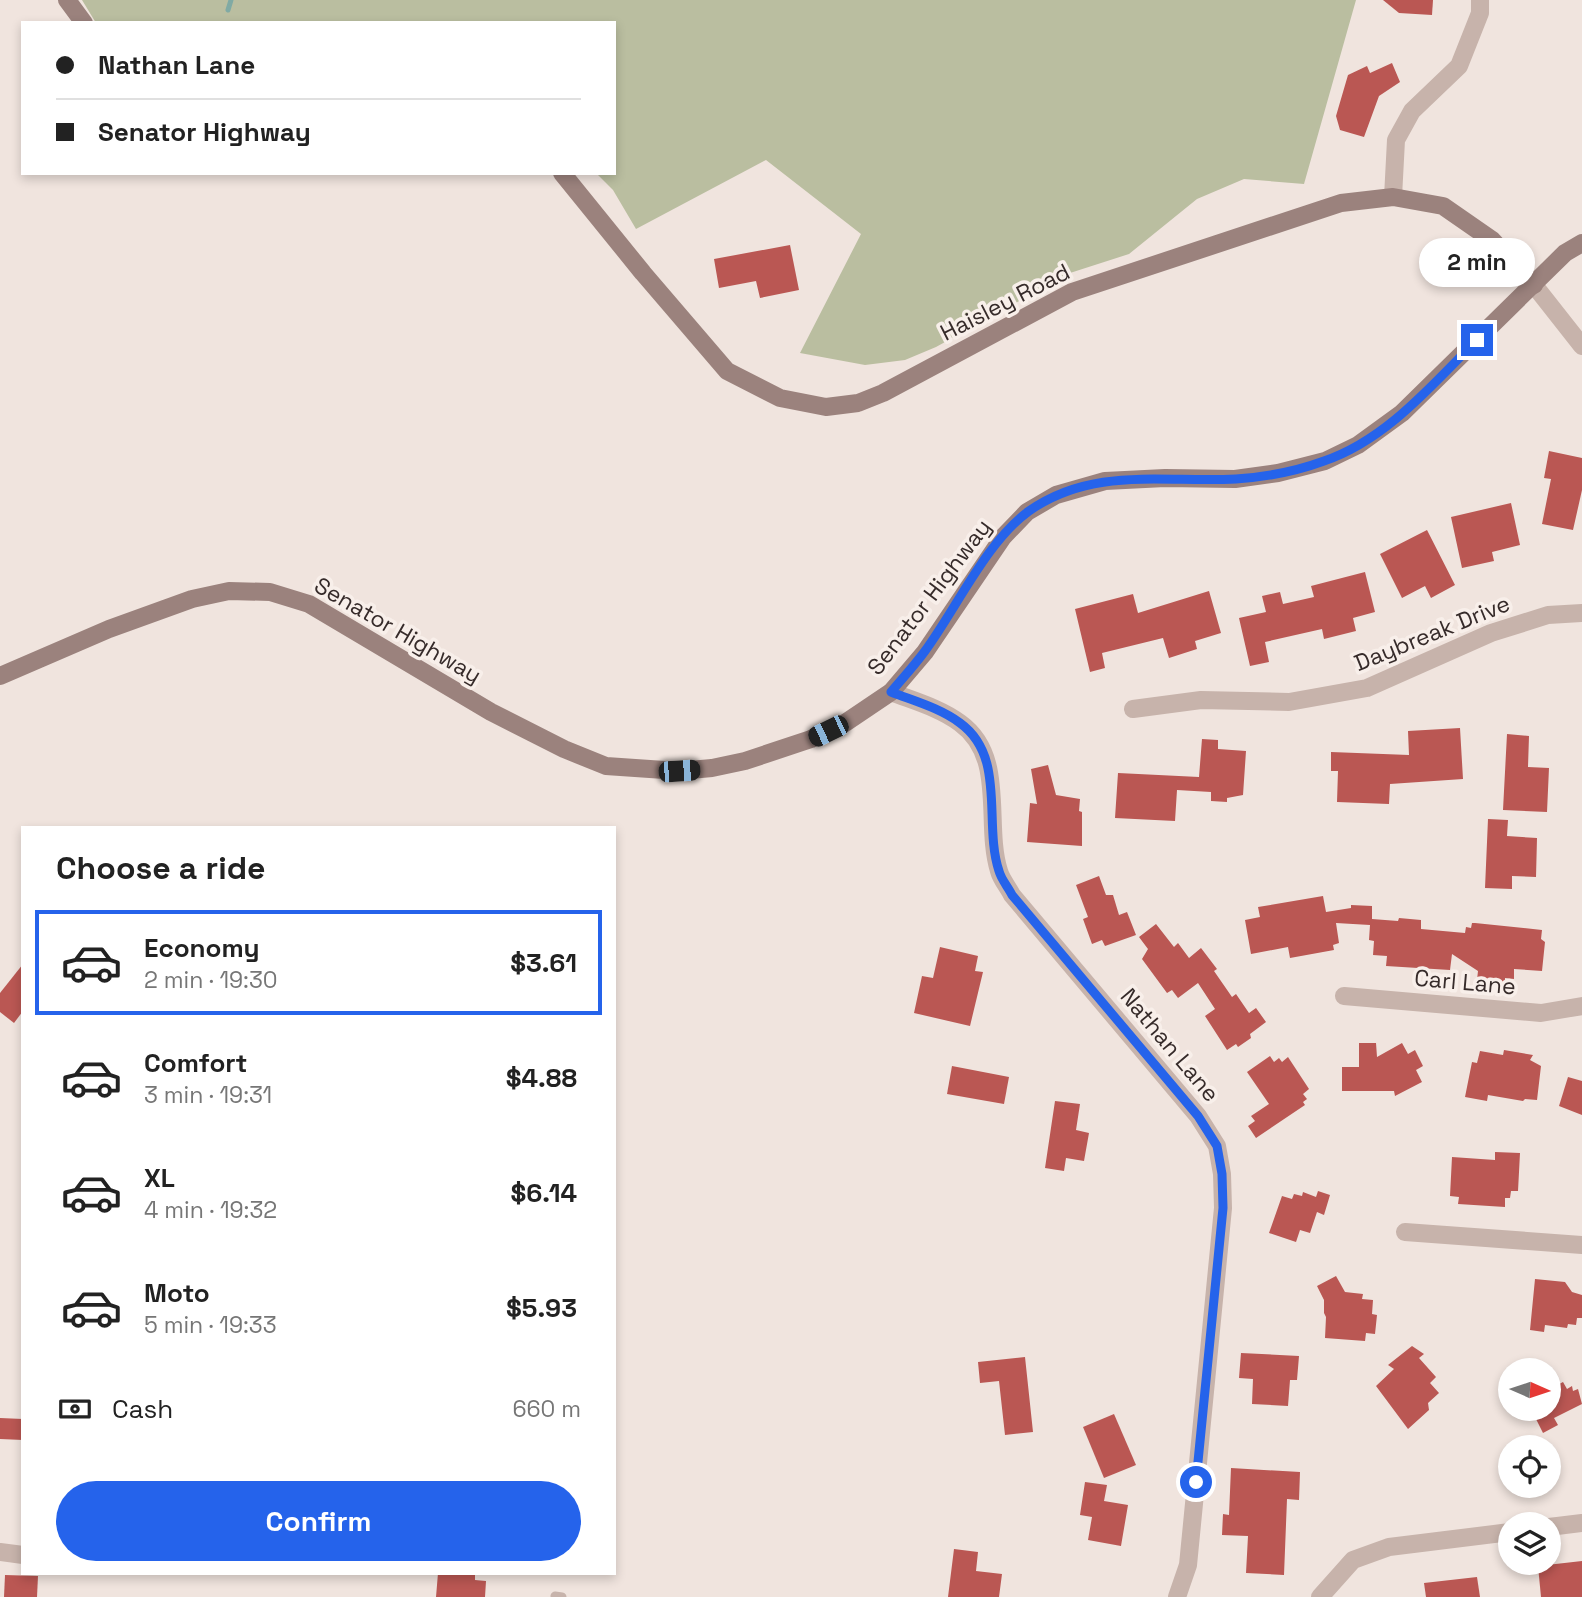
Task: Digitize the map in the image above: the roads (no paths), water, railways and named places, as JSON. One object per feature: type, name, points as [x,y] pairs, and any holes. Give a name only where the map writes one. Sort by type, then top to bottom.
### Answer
[{"type":"street","points":[[67,0],[82,21]]},
{"type":"street","points":[[1393,197],[1395,140],[1412,111],[1458,66],[1479,13],[1480,0]]},
{"type":"street","name":"Haisley Road","points":[[564,175],[727,371],[780,398],[826,407],[858,403],[883,393],[1072,292],[1341,203],[1393,197],[1443,206],[1492,240],[1534,285]]},
{"type":"street","name":"Senator Highway","points":[[0,676],[109,629],[192,599],[229,592],[270,592],[309,604],[491,712],[564,749],[606,766],[679,771],[746,761],[811,739],[845,723],[891,692],[925,652],[1003,537],[1027,512],[1056,495],[1105,481],[1235,479],[1278,473],[1325,461],[1358,445],[1402,413],[1566,253],[1582,243]]},
{"type":"street","points":[[1534,285],[1582,346]]},
{"type":"street","name":"Daybreak Drive","points":[[1133,709],[1201,699],[1289,702],[1367,688],[1491,633],[1548,615],[1582,613]]},
{"type":"street","name":"Nathan Lane","points":[[891,692],[936,709],[962,724],[977,740],[988,761],[993,836],[999,872],[1012,895],[1198,1116],[1217,1146],[1222,1174],[1223,1208],[1188,1564],[1177,1597]]},
{"type":"street","name":"Carl Lane","points":[[1343,996],[1541,1013],[1582,1006]]},
{"type":"street","points":[[1405,1232],[1582,1245]]},
{"type":"street","points":[[1561,1526],[1582,1523]]},
{"type":"street","points":[[1320,1597],[1353,1560],[1389,1547],[1498,1533]]},
{"type":"street","points":[[0,1552],[21,1555]]},
{"type":"waterway","points":[[228,10],[231,0]]}]
